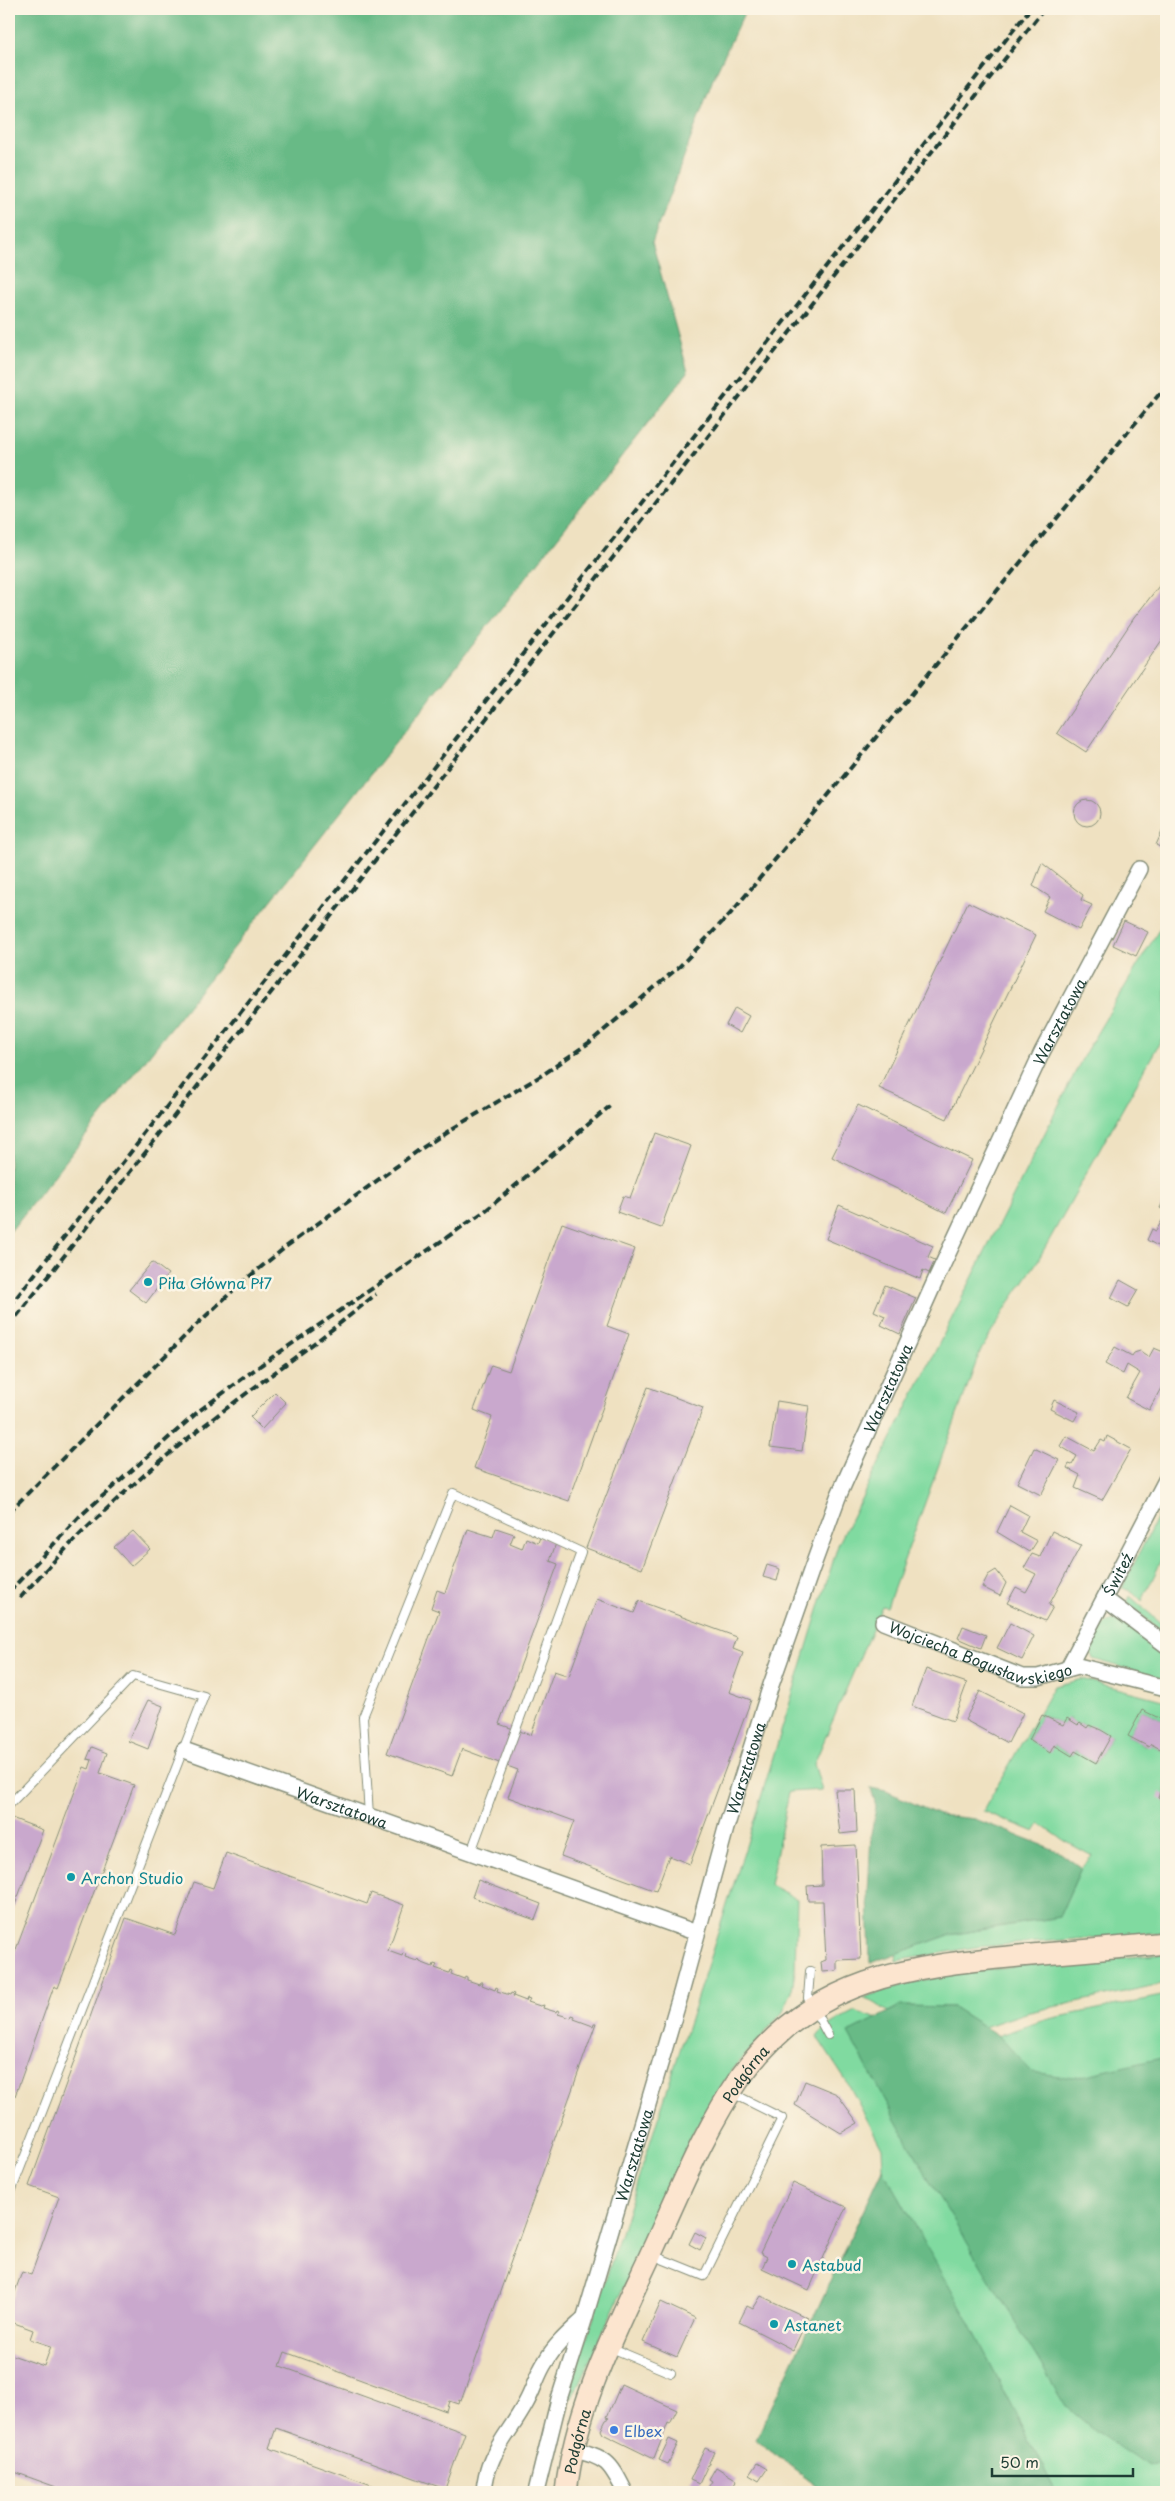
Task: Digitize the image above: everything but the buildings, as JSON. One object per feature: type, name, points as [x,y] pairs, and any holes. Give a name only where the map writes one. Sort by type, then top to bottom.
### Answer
[{"type":"street","name":"Warsztatowa","points":[[536,2492],[559,2399],[586,2318],[726,1828],[771,1685],[838,1497],[936,1278],[1042,1052],[1139,869]]},
{"type":"street","name":"Świteź","points":[[1068,1668],[1166,1480]]},
{"type":"street","points":[[1105,1599],[1166,1645]]},
{"type":"street","name":"Wojciecha Bogusławskiego","points":[[883,1622],[1022,1677],[1038,1677],[1068,1668],[1086,1667],[1166,1688]]},
{"type":"street","name":"Warsztatowa","points":[[184,1750],[697,1933]]},
{"type":"street","name":"Podgórna","points":[[566,2492],[572,2449],[580,2416],[608,2347],[650,2254],[700,2147],[731,2092],[767,2047],[813,2009],[860,1984],[914,1968],[957,1962],[1166,1943]]},
{"type":"street","points":[[484,2492],[488,2467],[493,2456],[526,2403],[545,2362],[561,2341],[586,2318]]},
{"type":"street","points":[[572,2449],[592,2455],[612,2467],[625,2492]]},
{"type":"lane","points":[[369,1816],[363,1717],[453,1493],[581,1552],[471,1852]]},
{"type":"lane","points":[[9,1805],[133,1676],[204,1696],[9,2198]]},
{"type":"lane","points":[[810,1971],[808,1998],[828,2035]]},
{"type":"lane","points":[[650,2254],[704,2276],[716,2252],[782,2118],[731,2092]]},
{"type":"lane","points":[[608,2347],[671,2373]]},
{"type":"green space","points":[[9,9],[746,9],[713,79],[652,242],[688,372],[9,1233]]},
{"type":"green space","points":[[1166,918],[1166,1031],[1037,1262],[1009,1303],[980,1352],[887,1607],[882,1606],[814,1764],[822,1790],[789,1792],[770,1885],[797,1899],[795,1970],[792,1991],[783,2012],[729,2074],[693,2133],[664,2201],[572,2398],[568,2396],[747,1843],[838,1545],[1085,1053]]},
{"type":"green space","points":[[1166,1499],[1166,1551],[1142,1601],[1133,1592],[1122,1588]]},
{"type":"green space","points":[[1130,1596],[1166,1628],[1166,1635],[1127,1603]]},
{"type":"green space","points":[[1113,1620],[1127,1623],[1166,1654],[1166,1680],[1093,1659],[1091,1648],[1095,1636],[1103,1626]]},
{"type":"green space","points":[[1082,1679],[1166,1701],[1166,1717],[1163,1720],[1142,1710],[1128,1736],[1148,1747],[1151,1744],[1166,1752],[1166,1932],[976,1947],[896,1961],[897,1953],[949,1935],[1059,1917],[1081,1868],[1092,1856],[1040,1824],[1035,1832],[983,1811],[1054,1686]],"holes":[[[1042,1715],[1063,1725],[1068,1718],[1078,1725],[1080,1723],[1111,1736],[1096,1763],[1075,1751],[1072,1756],[1054,1745],[1050,1752],[1029,1740]]]},
{"type":"green space","points":[[871,1788],[886,1791],[939,1815],[975,1819],[1058,1851],[1081,1868],[1059,1917],[949,1935],[870,1963],[868,1893],[871,1834],[876,1807]]},
{"type":"green space","points":[[1166,1954],[1166,1983],[1025,2013],[984,2027],[953,2007],[900,2006],[888,2012],[875,2003],[862,1998],[898,1986],[974,1971],[1012,1966]]},
{"type":"green space","points":[[1166,1995],[1166,2492],[825,2492],[756,2440],[883,2169],[882,2148],[850,2087],[817,2037],[821,2032],[834,2022],[855,2011],[875,2018],[883,2029],[994,2037],[1044,2020]]},
{"type":"green space","points":[[900,2006],[953,2007],[999,2036],[1032,2072],[1073,2078],[1166,2057],[1166,2459],[1148,2467],[1095,2431],[1066,2406],[930,2181],[848,2033]]},
{"type":"green space","points":[[883,2169],[967,2318],[1056,2492],[825,2492],[756,2440]]},
{"type":"railway","points":[[9,1307],[1030,9]]},
{"type":"railway","points":[[9,1326],[1044,9]]},
{"type":"railway","points":[[9,1512],[195,1326],[239,1285],[287,1246],[419,1150],[544,1074],[590,1042],[680,966],[731,913],[1166,386]]},
{"type":"railway","points":[[9,1592],[79,1517],[199,1411],[261,1365],[485,1211],[610,1106]]},
{"type":"railway","points":[[20,1598],[40,1575],[104,1511],[172,1451],[332,1330],[376,1294]]},
{"type":"place","name":"Piła Główna Pł7","points":[[148,1282]]},
{"type":"place","name":"Archon Studio","points":[[71,1877]]},
{"type":"place","name":"Astabud","points":[[792,2264]]},
{"type":"place","name":"Astanet","points":[[774,2324]]},
{"type":"place","name":"Elbex","points":[[614,2430]]}]
